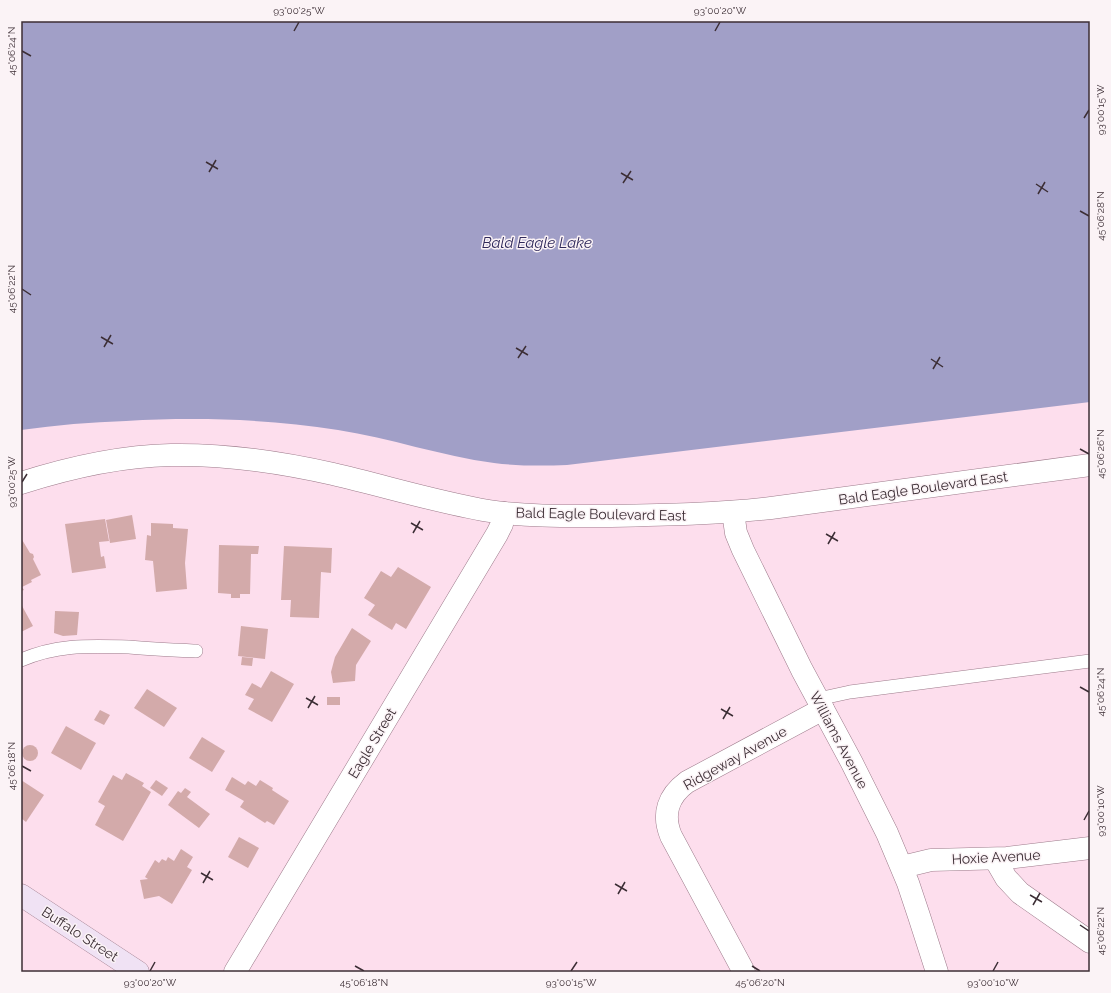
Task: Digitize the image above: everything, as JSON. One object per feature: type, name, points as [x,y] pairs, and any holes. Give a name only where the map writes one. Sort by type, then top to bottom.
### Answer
[{"type":"street","name":"Bald Eagle Boulevard East","points":[[21,483],[68,469],[137,458],[171,455],[222,457],[246,459],[301,468],[477,508],[504,512],[542,515],[590,516],[665,515],[733,512],[806,504],[1090,465]]},
{"type":"street","name":"Eagle Street","points":[[235,972],[497,534],[502,524],[504,512]]},
{"type":"street","name":"Williams Avenue","points":[[733,512],[736,533],[740,544],[820,704],[874,806],[895,851],[920,916],[937,972]]},
{"type":"street","name":"Ridgeway Avenue","points":[[744,972],[669,830],[667,812],[675,794],[687,782],[820,704]]},
{"type":"street","name":"Hoxie Avenue","points":[[902,867],[922,862],[940,860],[995,859],[1090,848]]},
{"type":"street","points":[[995,859],[1006,878],[1020,893],[1090,942]]},
{"type":"street","name":"Buffalo Street","points":[[21,895],[138,972]]},
{"type":"lane","points":[[21,660],[46,651],[76,646],[110,646],[196,651]]},
{"type":"lane","points":[[820,704],[850,692],[1090,661]]},
{"type":"water","name":"Bald Eagle Lake","points":[[21,21],[1090,21],[1090,402],[567,465],[539,466],[474,460],[357,433],[312,426],[259,421],[179,419],[87,423],[21,430]]},
{"type":"building","points":[[132,515],[136,539],[110,543],[106,520]]},
{"type":"building","points":[[105,519],[109,541],[99,542],[101,557],[104,556],[106,568],[72,573],[65,524]]},
{"type":"building","points":[[151,523],[173,524],[173,528],[188,529],[185,563],[187,589],[156,592],[153,561],[145,560],[147,535],[151,536]]},
{"type":"building","points":[[21,538],[30,553],[33,554],[33,559],[41,575],[22,587],[24,590],[21,591]]},
{"type":"building","points":[[219,545],[259,546],[258,554],[251,554],[250,594],[240,594],[240,598],[231,598],[231,594],[218,593]]},
{"type":"building","points":[[284,546],[332,548],[331,573],[321,572],[319,618],[290,617],[291,600],[281,600]]},
{"type":"building","points":[[398,567],[431,587],[406,629],[396,623],[392,630],[368,615],[375,605],[364,598],[381,571],[391,577]]},
{"type":"building","points":[[21,604],[33,626],[21,632]]},
{"type":"building","points":[[55,611],[79,612],[77,635],[63,636],[54,633]]},
{"type":"building","points":[[241,626],[268,629],[265,659],[238,656]]},
{"type":"building","points":[[352,628],[371,641],[356,665],[355,681],[333,683],[331,672],[335,657]]},
{"type":"building","points":[[242,657],[253,658],[252,666],[241,665]]},
{"type":"building","points":[[271,671],[294,684],[272,722],[248,709],[254,699],[245,695],[252,683],[261,688]]},
{"type":"building","points":[[147,689],[177,708],[164,727],[134,708]]},
{"type":"building","points":[[327,697],[340,697],[340,705],[327,705]]},
{"type":"building","points":[[100,710],[110,715],[104,725],[94,720]]},
{"type":"building","points":[[66,726],[96,743],[81,770],[51,753]]},
{"type":"building","points":[[202,737],[225,751],[212,772],[189,758]]},
{"type":"building","points":[[30,745],[37,750],[38,753],[33,760],[30,761],[23,756],[22,753],[27,746]]},
{"type":"building","points":[[126,773],[144,783],[142,786],[151,792],[123,841],[95,825],[105,806],[98,802],[113,775],[122,780]]},
{"type":"building","points":[[232,777],[245,785],[248,781],[256,786],[260,780],[289,801],[274,825],[267,821],[265,823],[240,807],[244,801],[225,790]]},
{"type":"building","points":[[21,780],[44,795],[26,822],[21,818]]},
{"type":"building","points":[[156,780],[168,788],[162,796],[150,788]]},
{"type":"building","points":[[185,788],[191,792],[187,797],[210,814],[199,828],[168,805],[178,791],[181,793]]},
{"type":"building","points":[[239,837],[259,848],[248,868],[228,857]]},
{"type":"building","points":[[181,849],[193,857],[187,867],[192,870],[172,904],[159,896],[144,899],[140,880],[148,879],[145,877],[155,860],[159,863],[162,859],[166,861],[168,857],[174,861]]}]
